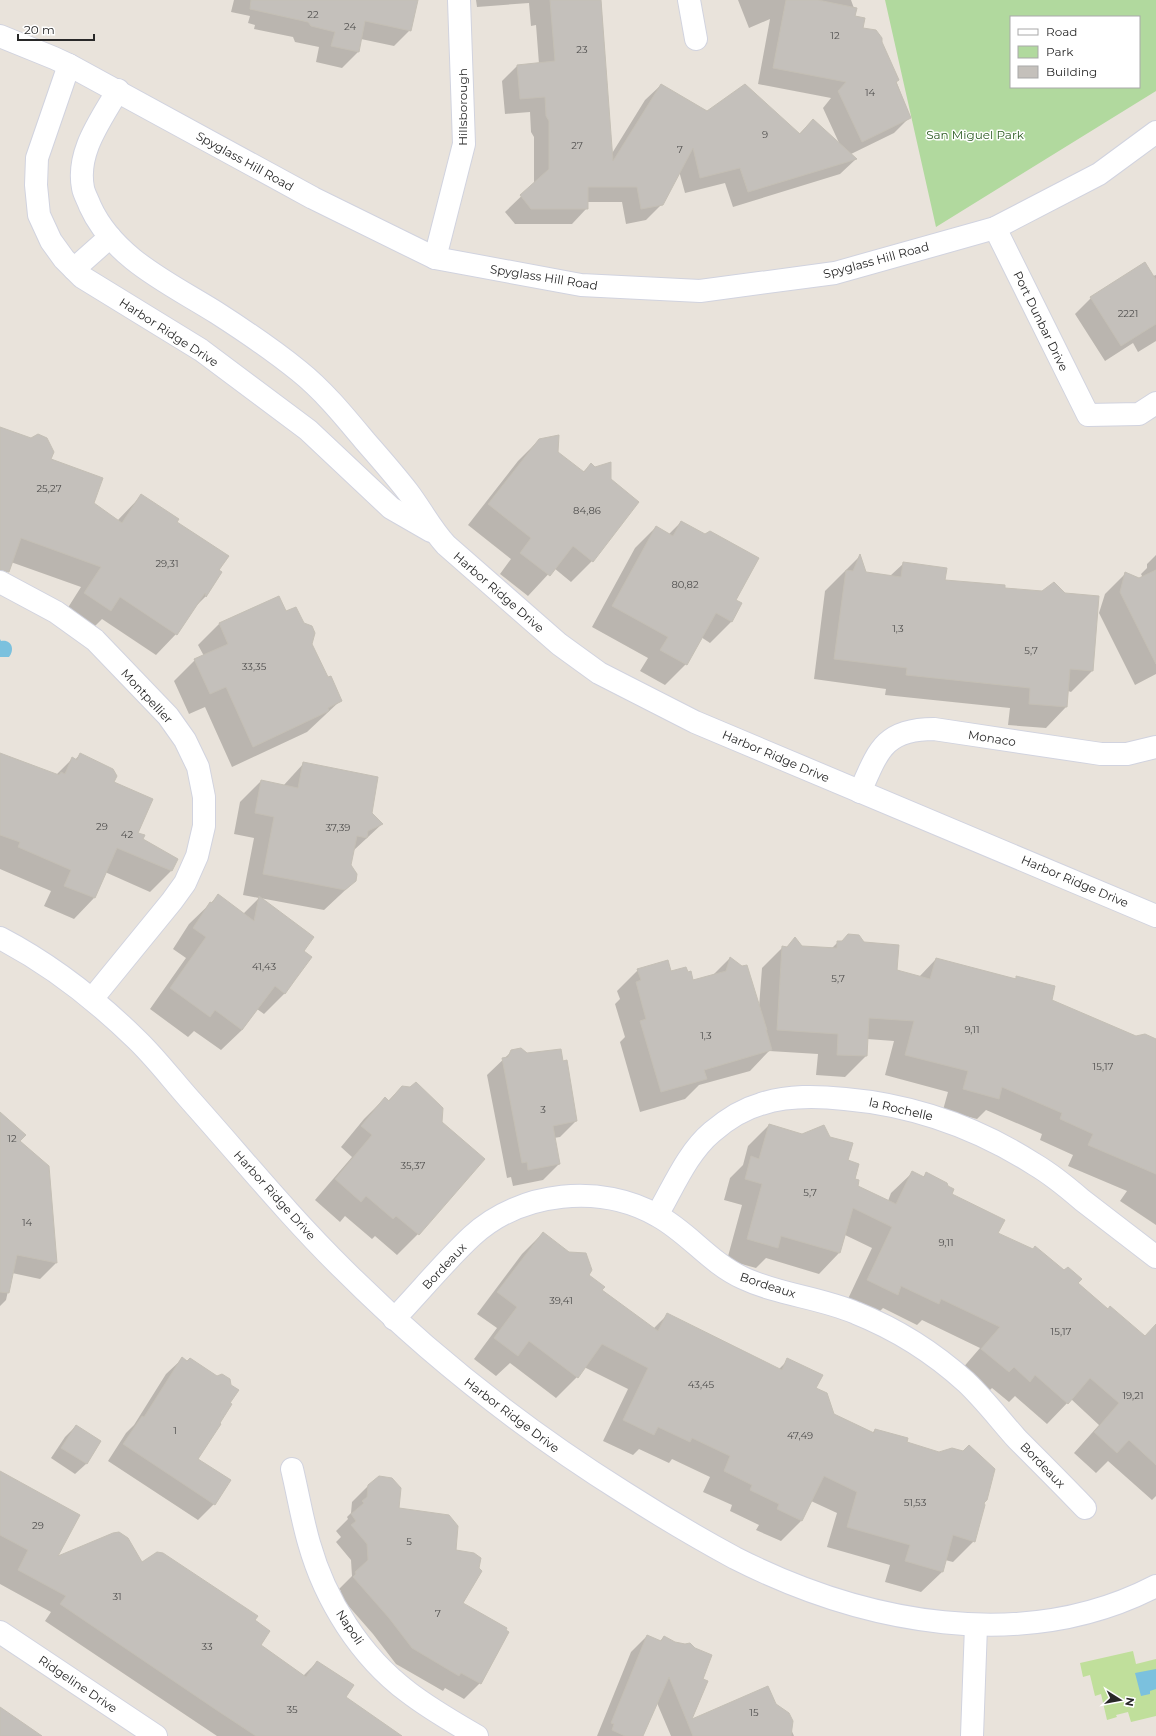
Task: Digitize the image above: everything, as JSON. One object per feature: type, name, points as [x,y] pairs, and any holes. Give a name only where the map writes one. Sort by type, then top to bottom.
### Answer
[{"type":"street","name":"Hillsborough","points":[[435,258],[464,144],[459,0]]},
{"type":"street","points":[[689,0],[696,39]]},
{"type":"street","name":"Spyglass Hill Road","points":[[0,36],[69,65],[118,90],[312,198],[435,258],[581,285],[700,290],[835,273],[995,228],[1099,174],[1156,132]]},
{"type":"street","name":"Harbor Ridge Drive","points":[[69,65],[37,158],[36,185],[39,215],[51,241],[64,259],[82,277],[201,350],[308,430],[391,508],[434,532]]},
{"type":"street","name":"Harbor Ridge Drive","points":[[118,90],[84,153],[82,171],[83,189],[95,215],[110,237],[125,253],[149,271],[268,346],[301,372],[331,402],[409,493],[434,532],[446,545],[558,644],[599,673],[695,722],[1156,916]]},
{"type":"street","name":"Port Dunbar Drive","points":[[995,228],[1088,414],[1139,414],[1156,404]]},
{"type":"street","points":[[74,268],[110,237]]},
{"type":"street","name":"Montpellier","points":[[0,582],[56,612],[95,640],[168,716],[186,740],[198,767],[204,797],[204,826],[197,856],[185,883],[92,999]]},
{"type":"street","name":"Monaco","points":[[860,792],[876,755],[886,743],[901,733],[916,729],[934,729],[1101,754],[1127,754],[1156,747]]},
{"type":"street","name":"Harbor Ridge Drive","points":[[0,938],[20,948],[70,982],[92,999],[138,1041],[316,1240],[394,1319],[457,1374],[530,1430],[581,1466],[646,1507],[735,1558],[798,1586],[864,1607],[931,1622],[976,1626],[1030,1624],[1069,1618],[1107,1607],[1156,1586]]},
{"type":"street","name":"la Rochelle","points":[[657,1215],[692,1156],[710,1133],[734,1116],[760,1104],[789,1097],[826,1097],[870,1101],[914,1110],[956,1124],[997,1142],[1035,1164],[1156,1257]]},
{"type":"street","name":"Bordeaux","points":[[394,1319],[473,1235],[494,1220],[516,1208],[548,1198],[582,1195],[615,1199],[657,1215],[676,1227],[714,1261],[742,1278],[775,1289],[820,1300],[855,1312],[889,1328],[921,1347],[966,1382],[992,1409],[1019,1441],[1085,1508]]},
{"type":"street","name":"Napoli","points":[[292,1469],[309,1544],[324,1586],[346,1625],[373,1660],[406,1691],[443,1717],[477,1736]]},
{"type":"street","points":[[972,1736],[976,1626]]},
{"type":"street","name":"Ridgeline Drive","points":[[0,1632],[156,1736]]},
{"type":"green space","name":"San Miguel Park","points":[[885,0],[1156,0],[1156,91],[936,227]]},
{"type":"green space","points":[[1133,1651],[1136,1664],[1156,1659],[1156,1716],[1131,1722],[1128,1712],[1116,1715],[1117,1717],[1107,1720],[1101,1694],[1095,1696],[1090,1675],[1083,1677],[1080,1663]]},
{"type":"water","points":[[0,639],[1,641],[10,643],[12,651],[9,657],[0,657]]},
{"type":"water","points":[[1156,1669],[1156,1689],[1150,1691],[1150,1694],[1141,1696],[1135,1673]]},
{"type":"building","points":[[251,0],[418,0],[411,31],[365,21],[359,52],[331,46],[335,32],[311,26],[308,22],[250,9]]},
{"type":"building","points":[[550,0],[601,0],[613,161],[661,84],[707,111],[745,84],[800,134],[813,119],[857,159],[748,192],[740,168],[700,178],[693,148],[663,205],[641,209],[637,187],[588,187],[588,209],[531,209],[520,195],[549,169],[549,121],[546,116],[545,97],[520,99],[517,65],[555,61]]},
{"type":"building","points":[[786,0],[818,0],[857,8],[855,16],[865,18],[863,28],[876,30],[882,38],[882,42],[899,80],[896,82],[911,118],[862,142],[838,91],[846,82],[773,68]]},
{"type":"building","points":[[1145,262],[1156,280],[1156,324],[1121,346],[1090,297]]},
{"type":"building","points":[[0,427],[31,438],[38,434],[47,438],[54,452],[51,459],[103,478],[94,503],[122,523],[141,494],[179,519],[177,522],[229,556],[219,570],[222,572],[206,597],[205,593],[177,635],[120,597],[111,611],[84,593],[101,567],[21,538],[9,572],[0,570]]},
{"type":"building","points":[[559,435],[558,452],[584,472],[591,463],[595,467],[611,462],[611,479],[639,502],[593,562],[573,546],[550,576],[520,553],[531,538],[488,504],[539,439]]},
{"type":"building","points":[[681,521],[705,534],[710,531],[759,558],[736,600],[742,603],[732,622],[716,613],[687,665],[660,650],[668,637],[612,606],[656,526],[673,536]]},
{"type":"building","points":[[860,554],[866,572],[901,577],[903,562],[947,568],[945,580],[1005,585],[1005,588],[1042,591],[1054,582],[1065,593],[1099,596],[1093,671],[1070,669],[1067,707],[1029,704],[1030,688],[906,675],[907,668],[834,659],[846,570],[853,571]]},
{"type":"building","points":[[1156,570],[1156,664],[1120,592],[1125,572],[1139,578]]},
{"type":"building","points":[[279,596],[286,611],[296,607],[304,623],[312,626],[315,633],[312,644],[328,677],[331,676],[342,701],[328,708],[329,711],[253,747],[226,687],[210,694],[194,659],[228,644],[219,623]]},
{"type":"building","points":[[0,753],[59,775],[61,772],[65,774],[72,757],[77,760],[80,753],[113,769],[117,776],[114,782],[153,799],[138,833],[145,835],[143,839],[178,859],[172,871],[117,848],[95,898],[64,886],[71,870],[18,847],[20,842],[0,835]]},
{"type":"building","points":[[303,762],[378,777],[372,813],[383,824],[368,831],[367,838],[357,836],[351,865],[357,874],[356,881],[345,890],[263,874],[274,817],[255,813],[261,780],[298,788]]},
{"type":"building","points":[[218,894],[254,921],[259,896],[314,937],[304,951],[312,957],[285,994],[275,986],[242,1030],[215,1010],[210,1017],[170,988],[206,937],[193,928],[210,902],[212,903]]},
{"type":"building","points":[[848,934],[859,935],[864,942],[899,945],[897,970],[930,979],[936,958],[1016,979],[1016,976],[1055,986],[1052,1000],[1136,1036],[1145,1034],[1156,1039],[1156,1174],[1088,1145],[1093,1134],[1060,1119],[1062,1113],[1002,1087],[999,1099],[963,1089],[968,1071],[905,1055],[914,1021],[869,1018],[867,1056],[837,1055],[838,1034],[777,1030],[782,946],[787,947],[795,937],[802,946],[837,948],[837,941],[842,941]]},
{"type":"building","points":[[730,957],[742,966],[747,965],[772,1050],[704,1070],[707,1079],[661,1092],[640,1021],[646,1019],[636,982],[641,980],[637,969],[668,960],[671,971],[686,967],[688,972],[691,971],[693,980],[726,971]]},
{"type":"building","points":[[521,1048],[527,1053],[561,1049],[563,1061],[567,1060],[577,1121],[553,1126],[560,1164],[528,1170],[527,1162],[522,1163],[502,1058],[508,1057],[511,1050]]},
{"type":"building","points":[[416,1082],[443,1108],[442,1122],[485,1159],[419,1235],[396,1216],[393,1219],[366,1196],[361,1202],[335,1179],[372,1135],[361,1126],[385,1097],[389,1101],[402,1086],[410,1087]]},
{"type":"building","points":[[0,1112],[26,1135],[20,1141],[49,1166],[57,1263],[17,1255],[9,1293],[0,1292]]},
{"type":"building","points":[[769,1124],[802,1134],[824,1125],[830,1137],[853,1143],[848,1160],[859,1164],[855,1179],[859,1180],[858,1186],[896,1204],[912,1171],[924,1177],[926,1172],[947,1183],[948,1186],[954,1189],[952,1194],[1005,1220],[998,1233],[1033,1249],[1035,1246],[1064,1270],[1068,1267],[1082,1279],[1078,1283],[1108,1309],[1110,1306],[1145,1336],[1156,1324],[1156,1465],[1129,1440],[1117,1453],[1094,1432],[1119,1403],[1090,1378],[1068,1404],[1035,1375],[1030,1382],[1014,1367],[1009,1372],[981,1349],[1000,1327],[941,1299],[939,1304],[901,1286],[898,1295],[867,1280],[892,1227],[853,1208],[840,1253],[781,1236],[778,1248],[747,1239],[762,1184],[745,1179],[751,1156],[759,1159]]},
{"type":"building","points":[[543,1232],[569,1252],[586,1253],[592,1270],[589,1275],[605,1287],[602,1290],[658,1331],[667,1313],[782,1370],[787,1358],[823,1375],[816,1388],[827,1393],[834,1414],[874,1433],[875,1429],[908,1438],[907,1442],[939,1452],[952,1448],[963,1451],[969,1445],[995,1469],[987,1500],[984,1503],[985,1505],[975,1542],[953,1535],[943,1572],[905,1561],[910,1545],[847,1527],[857,1492],[824,1476],[802,1521],[777,1509],[779,1504],[750,1490],[752,1485],[724,1471],[730,1456],[692,1438],[690,1442],[658,1427],[654,1435],[623,1420],[648,1368],[602,1344],[578,1378],[529,1341],[518,1356],[494,1338],[517,1307],[497,1292]]},
{"type":"building","points":[[182,1357],[187,1361],[190,1358],[217,1376],[222,1374],[230,1379],[231,1385],[239,1390],[230,1403],[232,1404],[220,1423],[221,1424],[198,1459],[231,1480],[215,1505],[123,1444],[142,1416],[144,1417]]},
{"type":"building","points":[[76,1425],[101,1441],[87,1464],[61,1448]]},
{"type":"building","points":[[0,1471],[80,1515],[58,1556],[113,1533],[119,1532],[128,1538],[142,1562],[157,1552],[163,1553],[258,1616],[255,1620],[270,1631],[261,1645],[306,1677],[317,1661],[354,1685],[346,1697],[402,1736],[256,1736],[215,1709],[60,1604],[66,1596],[18,1570],[28,1550],[0,1535]]},
{"type":"building","points":[[379,1476],[392,1478],[401,1488],[399,1508],[449,1515],[458,1526],[456,1550],[474,1553],[481,1558],[479,1568],[482,1571],[463,1603],[507,1628],[506,1630],[509,1632],[481,1684],[461,1673],[459,1676],[412,1648],[389,1618],[353,1577],[356,1574],[355,1572],[368,1560],[367,1544],[351,1525],[356,1521],[351,1514],[364,1503],[362,1501],[367,1497],[368,1485]]},
{"type":"building","points":[[647,1635],[661,1641],[664,1636],[675,1642],[685,1644],[690,1643],[695,1648],[712,1655],[703,1679],[708,1681],[692,1719],[768,1686],[776,1704],[789,1713],[793,1721],[791,1736],[693,1736],[669,1677],[643,1736],[625,1736],[612,1730],[614,1724],[611,1723]]},
{"type":"building","points":[[0,1707],[42,1736],[0,1736]]}]
